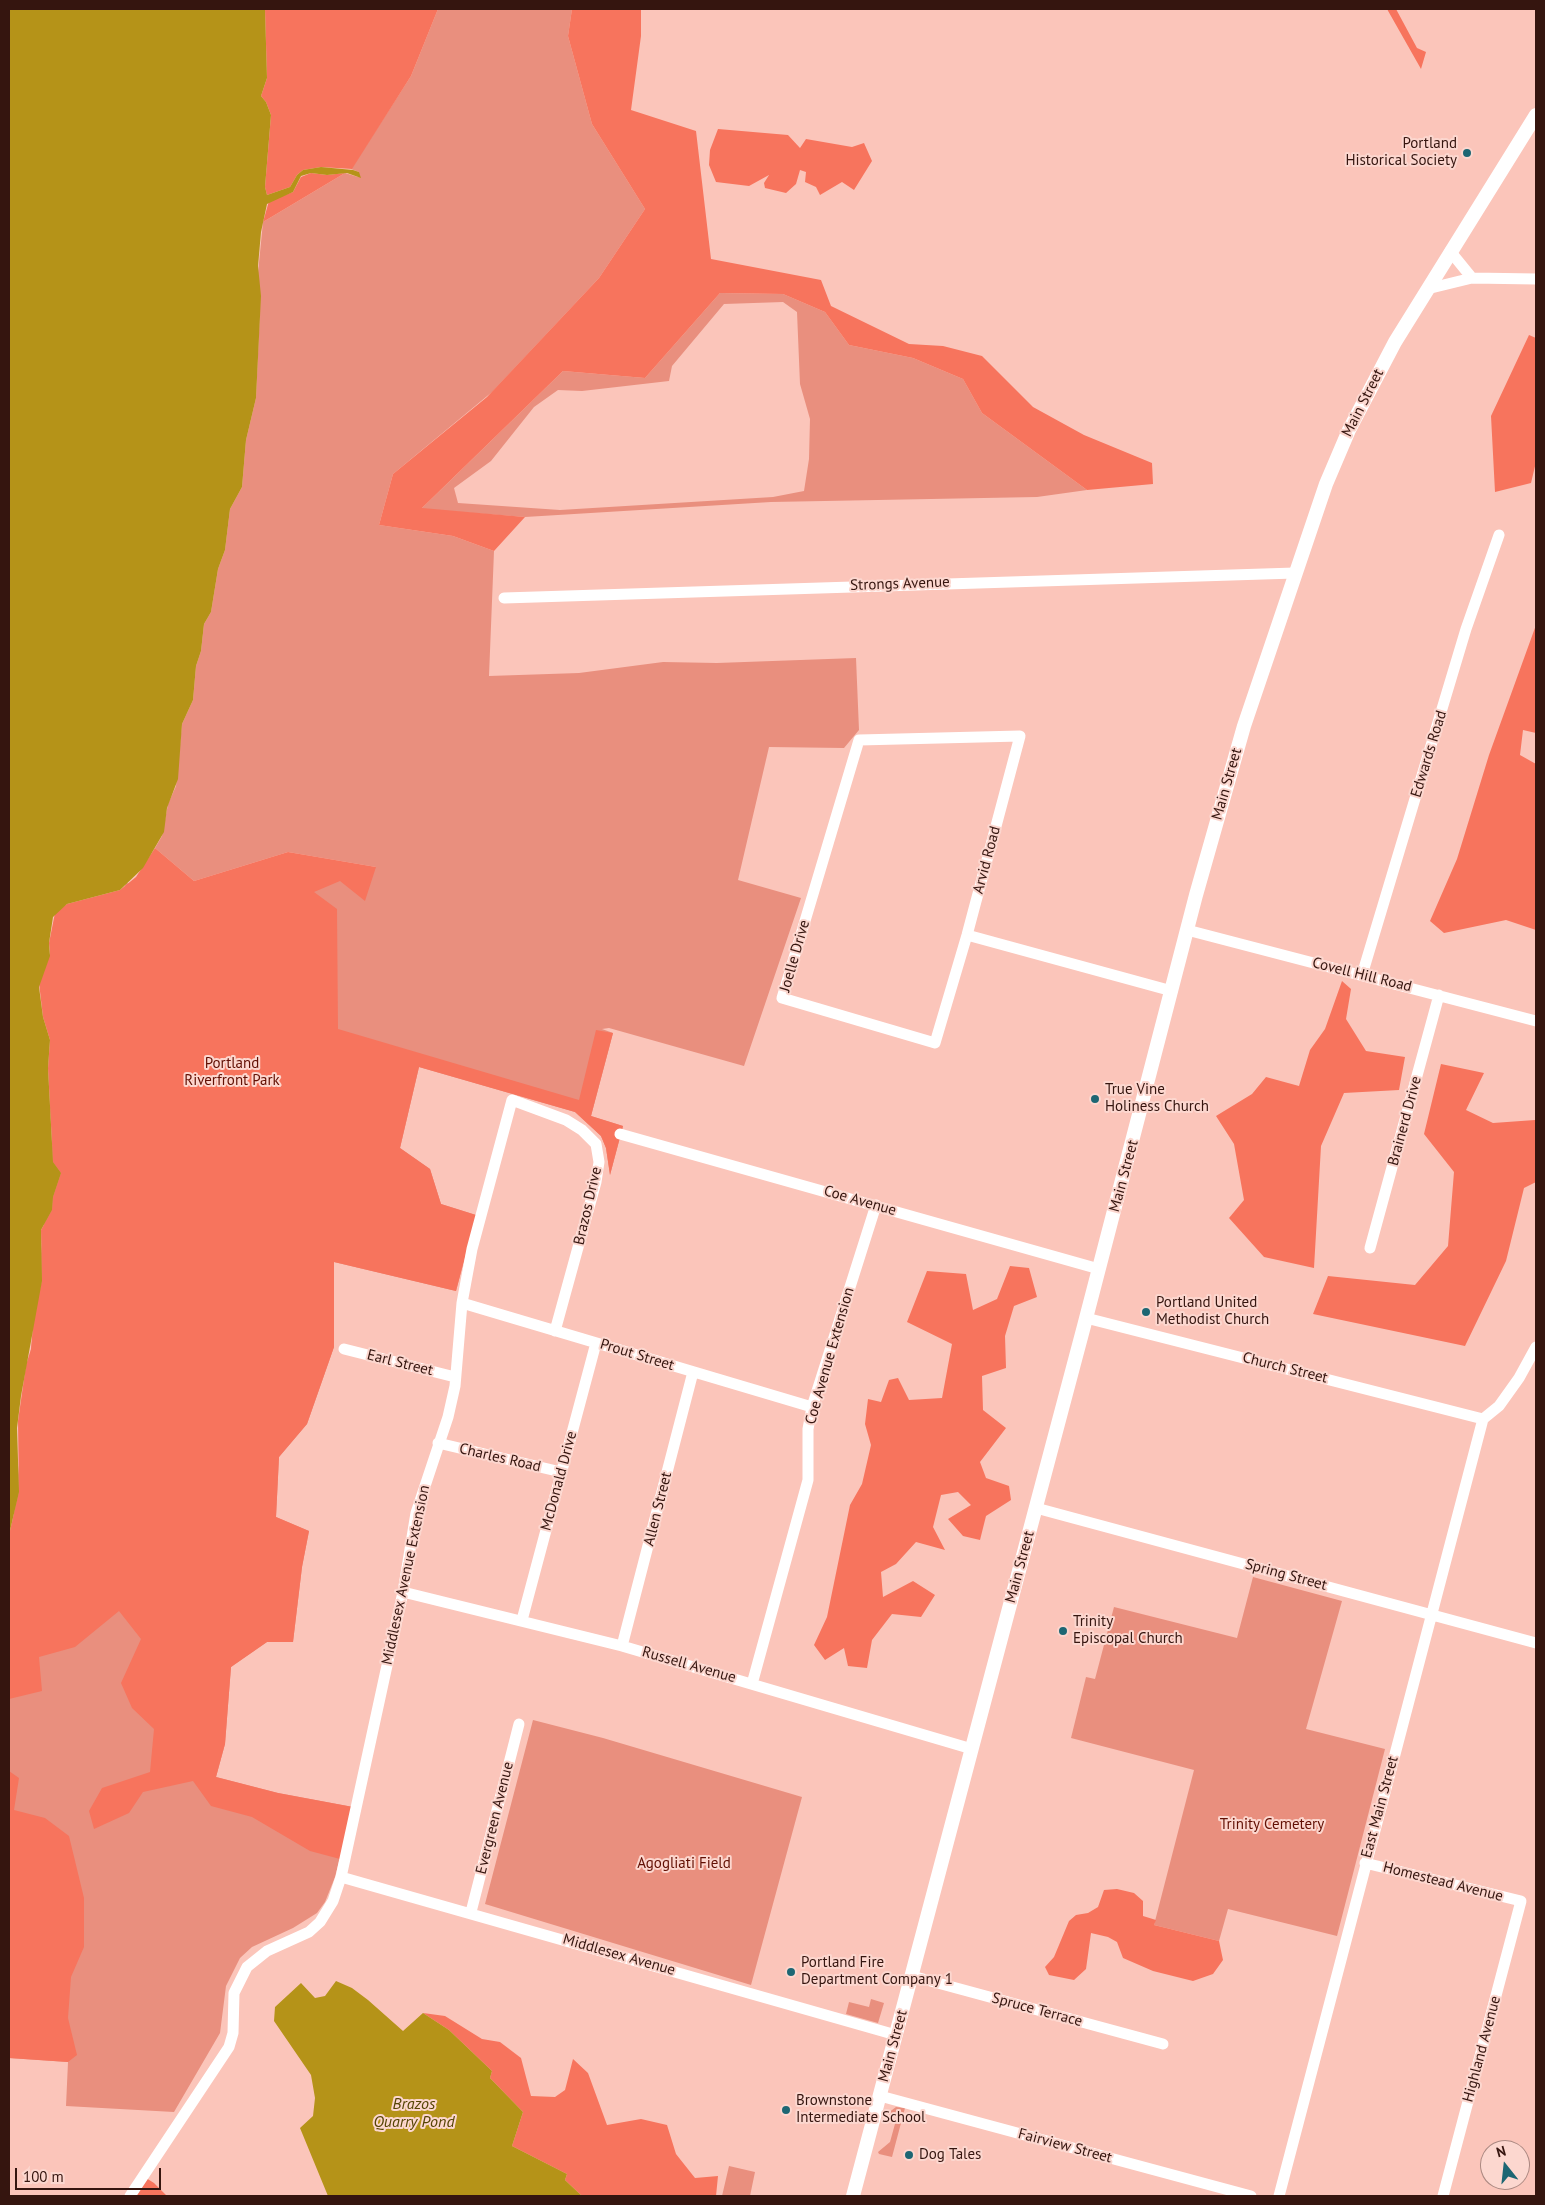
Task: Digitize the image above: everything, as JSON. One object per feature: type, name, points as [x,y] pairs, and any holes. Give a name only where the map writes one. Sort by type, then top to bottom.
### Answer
[{"type":"main road","name":"Main Street","points":[[853,2196],[1187,930],[1244,726],[1326,484],[1349,430],[1395,342],[1536,115]]},
{"type":"street","points":[[1450,251],[1472,278]]},
{"type":"street","points":[[1427,289],[1472,278],[1536,279]]},
{"type":"street","name":"Edwards Road","points":[[1362,975],[1466,629],[1499,535]]},
{"type":"street","name":"Strongs Avenue","points":[[504,598],[1295,573]]},
{"type":"street","name":"Arvid Road","points":[[859,740],[1020,736],[967,935]]},
{"type":"street","name":"Joelle Drive","points":[[859,740],[782,998],[935,1043],[967,935]]},
{"type":"street","name":"Covell Hill Road","points":[[1187,930],[1439,994],[1536,1021]]},
{"type":"street","points":[[967,935],[1172,991]]},
{"type":"street","name":"Brainerd Drive","points":[[1370,1248],[1439,994]]},
{"type":"street","name":"Middlesex Avenue Extension","points":[[130,2196],[229,2047],[234,2025],[234,1993],[247,1967],[268,1951],[303,1936],[315,1927],[334,1901],[341,1877],[403,1592],[416,1514],[448,1417],[455,1376],[462,1303],[472,1249],[512,1100]]},
{"type":"street","name":"Brazos Drive","points":[[512,1100],[566,1120],[582,1130],[596,1144],[599,1162],[596,1182],[555,1331]]},
{"type":"street","name":"Coe Avenue","points":[[620,1134],[1099,1269]]},
{"type":"street","name":"Coe Avenue Extension","points":[[752,1684],[808,1480],[808,1429],[812,1407],[876,1205]]},
{"type":"street","name":"Prout Street","points":[[462,1303],[812,1407]]},
{"type":"street","name":"Church Street","points":[[1086,1318],[1483,1419]]},
{"type":"street","name":"McDonald Drive","points":[[522,1620],[596,1343]]},
{"type":"street","points":[[1483,1419],[1499,1406],[1519,1378],[1536,1347]]},
{"type":"street","name":"Earl Street","points":[[344,1349],[455,1376]]},
{"type":"street","name":"Allen Street","points":[[622,1646],[693,1372]]},
{"type":"street","name":"East Main Street","points":[[1279,2196],[1483,1419]]},
{"type":"street","name":"Charles Road","points":[[438,1443],[561,1472]]},
{"type":"street","name":"Spring Street","points":[[1036,1508],[1536,1643]]},
{"type":"street","name":"Russell Avenue","points":[[403,1592],[622,1646],[972,1749]]},
{"type":"street","name":"Evergreen Avenue","points":[[471,1912],[519,1724]]},
{"type":"street","name":"Homestead Avenue","points":[[1366,1863],[1521,1901]]},
{"type":"street","name":"Middlesex Avenue","points":[[341,1877],[471,1912],[896,2036]]},
{"type":"street","name":"Highland Avenue","points":[[1443,2196],[1521,1901]]},
{"type":"street","name":"Spruce Terrace","points":[[912,1976],[1163,2044]]},
{"type":"street","name":"Fairview Street","points":[[880,2096],[1251,2196]]},
{"type":"green space","points":[[265,9],[438,9],[411,76],[352,169],[321,167],[303,170],[297,175],[290,187],[267,195],[265,187],[271,115],[266,102],[261,96],[267,78]]},
{"type":"green space","points":[[438,9],[572,9],[568,36],[592,124],[645,209],[599,278],[492,392],[393,474],[379,525],[453,536],[494,551],[489,676],[579,673],[663,662],[717,663],[856,658],[859,730],[844,748],[769,747],[738,880],[801,898],[744,1066],[609,1028],[602,1029],[613,1033],[591,1116],[623,1126],[610,1175],[606,1148],[601,1136],[575,1112],[419,1067],[400,1148],[430,1169],[441,1204],[476,1215],[456,1291],[334,1262],[334,1347],[307,1424],[279,1457],[276,1517],[309,1531],[302,1567],[293,1642],[267,1642],[231,1667],[225,1744],[216,1777],[278,1793],[353,1807],[335,1877],[325,1902],[317,1913],[293,1928],[252,1947],[240,1958],[226,1986],[220,2033],[174,2112],[66,2106],[68,2062],[9,2058],[9,1535],[13,1523],[53,1138],[50,1108],[126,883],[190,893],[376,867],[288,852],[194,881],[155,848],[162,836],[168,804],[176,786],[182,724],[193,700],[196,666],[201,651],[204,624],[211,612],[218,569],[225,550],[230,509],[242,487],[246,440],[256,398],[260,311],[258,273],[263,222],[345,173],[358,177],[359,172],[351,169],[411,76]]},
{"type":"green space","points":[[572,9],[641,9],[641,36],[631,110],[696,131],[711,259],[821,280],[831,306],[909,344],[943,346],[982,356],[1033,407],[1084,435],[1152,463],[1153,484],[1087,490],[982,413],[963,379],[913,358],[849,345],[825,312],[783,294],[720,293],[645,378],[563,371],[422,508],[525,517],[494,551],[453,536],[379,525],[393,474],[487,397],[599,278],[645,209],[592,124],[568,36]]},
{"type":"green space","points":[[1387,9],[1396,9],[1417,48],[1426,52],[1421,69]]},
{"type":"green space","points":[[718,129],[788,135],[800,148],[806,139],[852,147],[864,143],[872,161],[854,190],[842,182],[820,195],[816,187],[805,182],[806,172],[800,170],[796,184],[786,193],[765,188],[764,183],[769,175],[749,186],[716,182],[709,165],[710,150]]},
{"type":"green space","points":[[311,173],[327,175],[345,173],[263,222],[269,201],[293,192],[301,177]]},
{"type":"green space","points":[[720,293],[783,294],[825,312],[849,345],[913,358],[963,379],[982,413],[1087,490],[1037,497],[771,502],[525,517],[421,509],[563,371],[645,378]],"holes":[[[783,302],[797,312],[800,384],[810,419],[809,459],[804,491],[773,497],[560,510],[458,503],[454,488],[491,461],[534,407],[558,390],[582,391],[669,381],[672,366],[724,304]]]},
{"type":"green space","points":[[1529,335],[1536,338],[1536,462],[1531,483],[1495,492],[1491,416]]},
{"type":"green space","points":[[1536,625],[1536,733],[1523,730],[1520,755],[1536,764],[1536,930],[1506,920],[1444,933],[1430,921],[1457,859],[1489,755]]},
{"type":"green space","name":"Portland Riverfront Park","points":[[155,848],[194,881],[288,852],[376,867],[365,901],[340,881],[314,892],[337,909],[338,1029],[579,1100],[596,1030],[613,1033],[591,1116],[623,1126],[610,1175],[606,1148],[601,1136],[575,1112],[419,1067],[400,1148],[430,1169],[441,1204],[476,1215],[456,1291],[334,1262],[334,1347],[307,1424],[279,1457],[276,1517],[309,1531],[302,1567],[293,1642],[267,1642],[231,1667],[225,1744],[216,1777],[278,1793],[353,1807],[340,1859],[310,1851],[252,1817],[211,1806],[193,1781],[143,1792],[129,1813],[94,1829],[89,1811],[102,1788],[150,1772],[154,1729],[132,1708],[121,1683],[141,1639],[119,1611],[75,1647],[39,1657],[42,1691],[9,1699],[9,1535],[19,1492],[18,1421],[26,1365],[31,1349],[34,1315],[42,1281],[41,1230],[52,1210],[53,1197],[61,1173],[53,1162],[48,1068],[50,1040],[43,1017],[39,983],[50,953],[49,943],[55,913],[67,904],[120,890],[136,877]]},
{"type":"green space","points":[[1342,981],[1351,989],[1346,1019],[1366,1051],[1405,1057],[1399,1090],[1344,1093],[1321,1146],[1314,1268],[1264,1257],[1229,1218],[1244,1200],[1234,1144],[1216,1116],[1252,1094],[1266,1077],[1299,1086],[1310,1050],[1325,1029]]},
{"type":"green space","points":[[1441,1064],[1484,1073],[1466,1110],[1493,1123],[1535,1120],[1536,1127],[1536,1182],[1524,1188],[1506,1261],[1465,1346],[1313,1314],[1328,1276],[1415,1285],[1448,1246],[1454,1172],[1424,1134]]},
{"type":"green space","points":[[1010,1266],[1029,1268],[1037,1297],[1014,1306],[1005,1336],[1006,1368],[982,1376],[983,1410],[1006,1428],[980,1462],[986,1478],[1009,1486],[1011,1500],[986,1516],[980,1540],[963,1536],[948,1519],[971,1505],[958,1492],[941,1495],[933,1527],[945,1550],[916,1542],[896,1564],[881,1572],[883,1597],[913,1581],[935,1595],[921,1617],[892,1614],[872,1640],[867,1668],[848,1666],[844,1648],[825,1660],[814,1645],[827,1617],[850,1505],[862,1484],[871,1445],[865,1424],[868,1399],[881,1402],[889,1380],[898,1378],[909,1400],[942,1398],[952,1344],[907,1322],[927,1271],[966,1274],[973,1310],[997,1299]]},
{"type":"green space","name":"Trinity Cemetery","points":[[1253,1577],[1342,1601],[1306,1729],[1385,1749],[1337,1936],[1228,1909],[1219,1941],[1154,1925],[1194,1770],[1071,1738],[1086,1677],[1095,1679],[1114,1607],[1237,1638]]},
{"type":"green space","name":"Agogliati Field","points":[[533,1720],[603,1738],[802,1797],[751,1985],[485,1904]]},
{"type":"green space","points":[[9,1771],[19,1778],[14,1810],[45,1818],[69,1836],[84,1898],[84,1947],[71,1977],[68,2018],[77,2055],[68,2062],[9,2058]]},
{"type":"green space","points":[[1117,1889],[1134,1893],[1143,1901],[1143,1916],[1156,1920],[1154,1925],[1219,1941],[1223,1960],[1213,1974],[1193,1981],[1153,1971],[1123,1958],[1117,1942],[1108,1937],[1091,1933],[1086,1969],[1074,1980],[1049,1975],[1045,1967],[1054,1957],[1069,1921],[1076,1915],[1088,1913],[1098,1907],[1104,1890]]},
{"type":"green space","points":[[871,1999],[884,2003],[878,2023],[846,2014],[849,2002],[869,2007]]},
{"type":"green space","points":[[423,2013],[445,2016],[482,2039],[500,2042],[521,2058],[531,2096],[555,2097],[565,2090],[573,2059],[588,2073],[607,2125],[641,2119],[667,2125],[676,2154],[695,2178],[718,2176],[716,2196],[582,2196],[565,2180],[567,2174],[512,2146],[523,2112],[490,2078],[492,2071],[449,2030]]},
{"type":"green space","points":[[896,2107],[905,2108],[892,2157],[879,2154],[878,2152],[890,2142],[898,2113],[887,2118],[888,2113]]},
{"type":"green space","points":[[729,2166],[755,2172],[750,2196],[722,2196]]},
{"type":"green space","points":[[146,2178],[154,2183],[167,2196],[135,2196]]},
{"type":"water","points":[[9,9],[265,9],[267,78],[261,96],[266,102],[271,115],[265,187],[267,195],[290,187],[297,175],[303,170],[321,167],[353,170],[359,172],[361,178],[347,173],[327,175],[311,173],[301,176],[293,192],[267,204],[261,232],[258,266],[261,296],[256,398],[246,440],[242,487],[230,509],[225,550],[218,569],[211,612],[204,624],[201,651],[196,666],[193,700],[182,724],[178,779],[167,808],[164,832],[143,868],[120,890],[67,904],[53,917],[49,943],[50,956],[39,987],[43,1017],[50,1040],[48,1068],[53,1162],[61,1173],[53,1197],[52,1210],[41,1230],[42,1281],[21,1396],[17,1428],[19,1492],[9,1535]]},
{"type":"water","name":"Brazos Quarry Pond","points":[[336,1981],[352,1988],[403,2031],[423,2013],[449,2030],[492,2071],[490,2078],[523,2112],[512,2146],[567,2174],[565,2180],[582,2196],[328,2196],[300,2128],[313,2116],[315,2098],[311,2075],[274,2021],[275,2007],[301,1983],[315,1998],[325,1996]]},
{"type":"place","name":"Portland Historical Society","points":[[1467,153]]},
{"type":"place","name":"True Vine Holiness Church","points":[[1095,1099]]},
{"type":"place","name":"Portland United Methodist Church","points":[[1146,1312]]},
{"type":"place","name":"Trinity Episcopal Church","points":[[1063,1631]]},
{"type":"place","name":"Portland Fire Department Company 1","points":[[791,1972]]},
{"type":"place","name":"Brownstone Intermediate School","points":[[786,2110]]},
{"type":"place","name":"Dog Tales","points":[[909,2155]]}]
